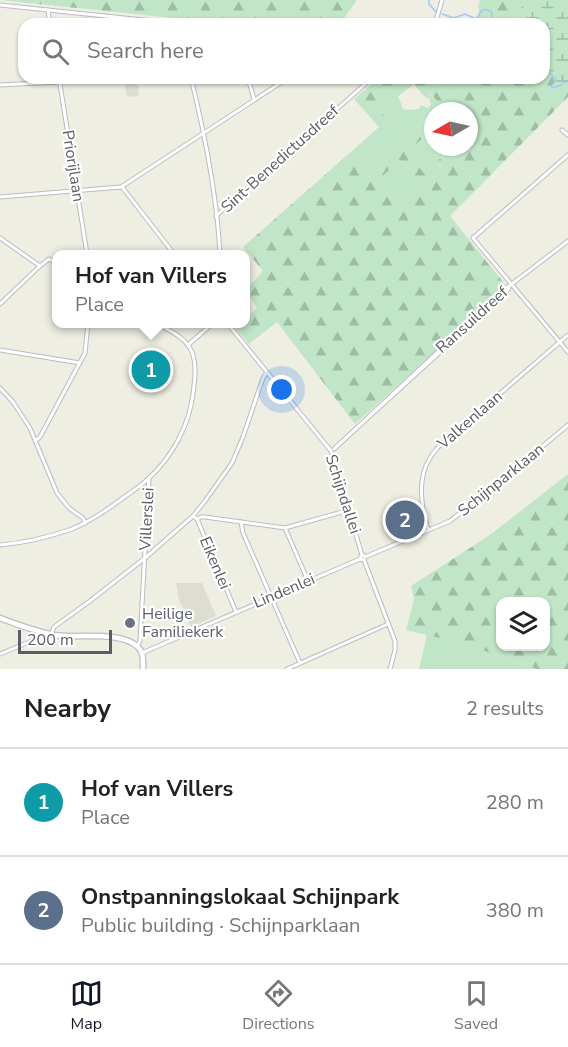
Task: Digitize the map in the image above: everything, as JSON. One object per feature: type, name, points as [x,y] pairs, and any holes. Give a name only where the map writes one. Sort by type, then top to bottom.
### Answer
[{"type":"street","points":[[437,18],[442,0]]},
{"type":"street","points":[[0,5],[119,18]]},
{"type":"street","points":[[48,10],[49,18]]},
{"type":"street","points":[[0,85],[18,83]]},
{"type":"street","name":"Priorijlaan","points":[[60,84],[86,250]]},
{"type":"street","points":[[192,84],[203,133],[219,250]]},
{"type":"street","points":[[250,84],[254,100]]},
{"type":"street","points":[[0,196],[122,187],[279,84]]},
{"type":"street","name":"Sint-Benedictusdreef","points":[[216,216],[365,84]]},
{"type":"street","points":[[562,130],[568,135]]},
{"type":"street","points":[[568,155],[473,238],[568,352]]},
{"type":"street","points":[[122,187],[170,250]]},
{"type":"street","points":[[0,238],[40,266]]},
{"type":"street","name":"Ransuildreef","points":[[332,450],[511,284],[568,241]]},
{"type":"street","points":[[0,304],[40,266],[49,259],[52,260]]},
{"type":"street","points":[[36,440],[40,437],[85,353],[88,328]]},
{"type":"street","points":[[165,328],[179,336],[188,345],[207,328]]},
{"type":"street","name":"Schijndallei","points":[[231,328],[332,450],[363,558],[395,641],[390,669]]},
{"type":"street","name":"Valkenlaan","points":[[428,529],[425,520],[422,483],[424,470],[430,457],[439,446],[568,335]]},
{"type":"street","name":"Villerslei","points":[[137,646],[140,641],[149,478],[173,449],[187,422],[192,403],[195,368],[188,345]]},
{"type":"street","points":[[0,350],[80,363]]},
{"type":"street","points":[[51,634],[54,627],[145,558],[193,516],[232,463],[267,372]]},
{"type":"street","points":[[0,388],[21,414],[36,440],[57,493],[86,523]]},
{"type":"street","name":"Schijnparklaan","points":[[363,558],[450,520],[568,425]]},
{"type":"street","points":[[0,545],[50,536],[86,523],[149,478]]},
{"type":"street","points":[[196,512],[199,518],[285,528],[349,510]]},
{"type":"street","name":"Eikenlei","points":[[193,516],[199,518],[236,612]]},
{"type":"street","points":[[241,522],[243,533],[300,663]]},
{"type":"street","points":[[285,528],[308,581]]},
{"type":"street","name":"Lindenlei","points":[[142,653],[363,558]]},
{"type":"street","points":[[0,618],[51,634],[115,638],[127,641],[137,646],[142,653],[143,669]]},
{"type":"street","points":[[287,669],[388,624]]},
{"type":"street","points":[[0,654],[29,642],[36,637],[38,631]]},
{"type":"shaded area","points":[[124,84],[140,86],[139,96],[127,97]]},
{"type":"shaded area","points":[[176,583],[202,583],[216,616],[191,627],[179,600]]},
{"type":"green space","points":[[0,0],[357,0],[344,18],[173,18]]},
{"type":"green space","points":[[480,0],[524,0],[518,18],[492,18],[490,11],[482,10],[480,14],[478,6]]},
{"type":"green space","points":[[524,0],[568,0],[568,82],[552,88],[551,86],[556,81],[550,74],[550,18],[518,18]]},
{"type":"green space","points":[[482,10],[491,11],[492,18],[476,18]]},
{"type":"green space","points":[[550,74],[555,78],[557,87],[568,82],[568,97],[450,216],[507,287],[355,424],[277,322],[249,344],[236,328],[250,328],[250,314],[257,308],[250,297],[250,286],[263,271],[250,255],[250,250],[243,247],[352,151],[367,168],[411,131],[411,128],[424,120],[424,137],[406,152],[430,180],[443,169],[437,161],[443,156],[478,156],[478,102],[438,102],[430,93],[425,97],[414,84],[438,84],[451,96],[458,91],[462,84],[550,84]],"holes":[[[400,160],[423,186],[399,207],[377,181]]]},
{"type":"green space","points":[[372,84],[414,84],[380,110],[392,126],[382,139],[379,127],[354,99]]},
{"type":"green space","points":[[438,84],[462,84],[458,91],[451,96]]},
{"type":"green space","points":[[429,93],[437,102],[430,102],[429,98],[425,97]]},
{"type":"green space","points":[[398,96],[403,109],[419,109],[421,105],[424,106],[424,120],[411,128],[411,131],[367,168],[352,151],[389,120],[380,110]]},
{"type":"green space","points":[[424,137],[424,156],[443,156],[437,161],[443,169],[430,180],[406,152]]},
{"type":"green space","points":[[400,160],[423,186],[399,207],[377,181]]},
{"type":"green space","points":[[568,474],[568,669],[537,669],[465,644],[406,630],[414,599],[411,586],[490,535]]},
{"type":"green space","points":[[395,511],[404,532],[393,536],[385,512]]},
{"type":"green space","points":[[427,635],[465,644],[537,669],[419,669]]},
{"type":"waterway","points":[[429,0],[429,4],[436,12]]},
{"type":"waterway","points":[[477,18],[482,10],[492,13],[491,18]]},
{"type":"waterway","points":[[442,14],[454,18]]},
{"type":"waterway","points":[[454,18],[465,14],[474,18]]},
{"type":"waterway","points":[[550,74],[556,81],[551,86],[552,88],[568,82]]},
{"type":"place","name":"Hof van Villers","points":[[151,370]]},
{"type":"place","name":"Onstpanningslokaal Schijnpark","points":[[405,520]]},
{"type":"place","name":"Heilige Familiekerk","points":[[130,623]]}]
